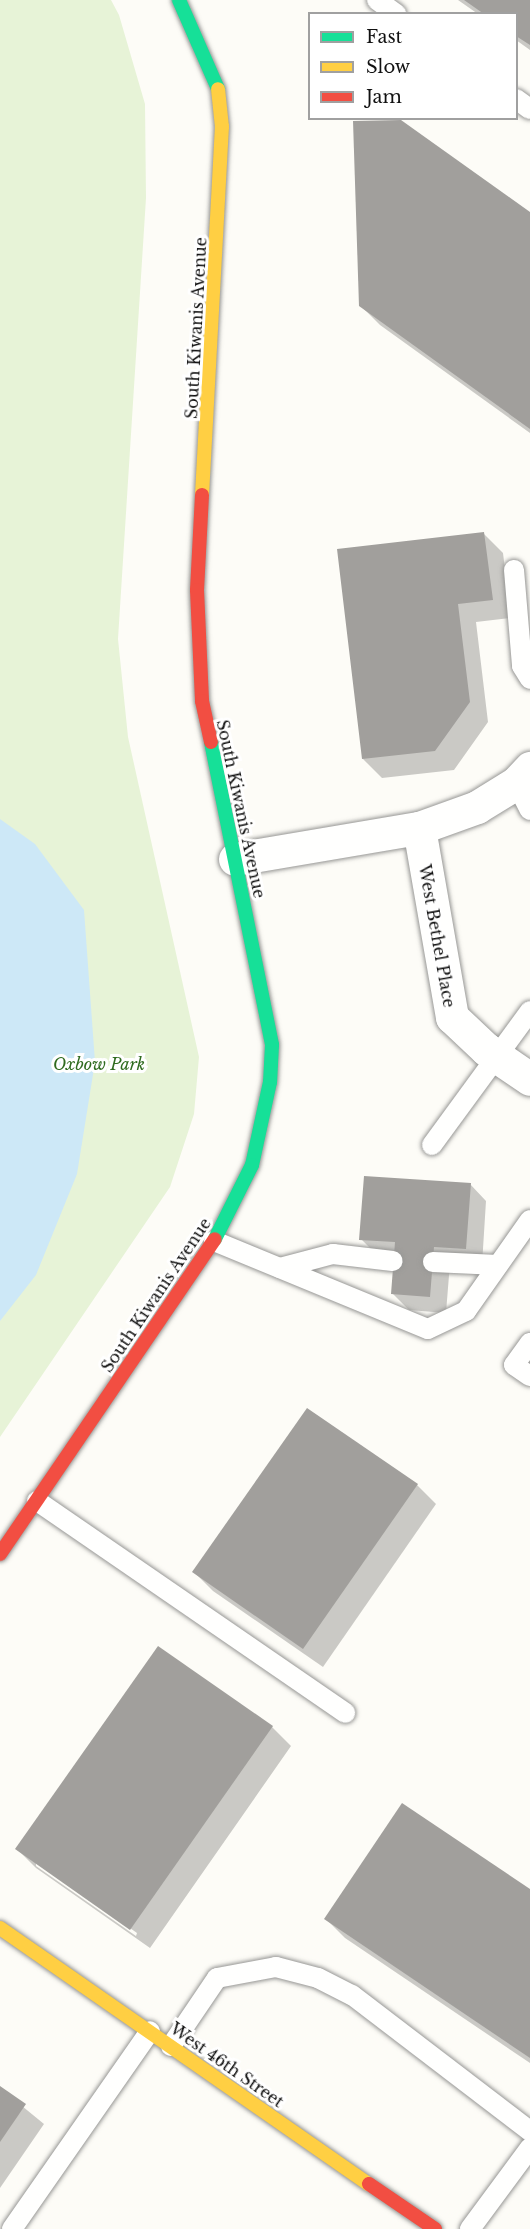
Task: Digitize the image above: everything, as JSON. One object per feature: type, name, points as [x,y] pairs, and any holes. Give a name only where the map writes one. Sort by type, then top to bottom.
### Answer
[{"type":"street","name":"South Kiwanis Avenue","points":[[0,1554],[214,1241],[252,1164],[270,1082],[272,1045],[265,996],[202,701],[197,590],[222,127],[217,83],[178,0]]},
{"type":"street","points":[[235,859],[418,828],[525,787]]},
{"type":"street","name":"West Bethel Place","points":[[418,828],[452,1017],[495,1055],[530,1079]]},
{"type":"street","name":"West 46th Street","points":[[0,1928],[435,2229]]},
{"type":"lane","points":[[377,0],[393,12]]},
{"type":"lane","points":[[514,570],[522,666],[530,679]]},
{"type":"lane","points":[[432,1144],[495,1055],[530,1011]]},
{"type":"lane","points":[[214,1241],[428,1329],[466,1311],[530,1220]]},
{"type":"lane","points":[[280,1268],[333,1254],[393,1261]]},
{"type":"lane","points":[[433,1262],[498,1265]]},
{"type":"lane","points":[[530,1343],[514,1365],[530,1376]]},
{"type":"lane","points":[[36,1501],[345,1713]]},
{"type":"lane","points":[[171,2046],[217,1978],[276,1967],[318,1978],[352,1995],[530,2131]]},
{"type":"lane","points":[[12,2229],[150,2031]]},
{"type":"lane","points":[[470,2229],[530,2148]]},
{"type":"green space","name":"Oxbow Park","points":[[0,0],[111,0],[119,15],[145,104],[146,198],[118,639],[128,737],[199,1057],[194,1114],[170,1187],[0,1437]]},
{"type":"water","points":[[0,819],[35,844],[84,910],[95,1062],[77,1174],[36,1275],[0,1321]]},
{"type":"building","points":[[464,0],[530,0],[530,45],[518,37],[518,12],[481,12]]},
{"type":"building","points":[[401,120],[530,212],[530,429],[359,306],[353,121]]},
{"type":"building","points":[[484,532],[493,600],[458,604],[470,702],[435,751],[362,759],[337,549]]},
{"type":"building","points":[[364,1176],[471,1183],[466,1249],[434,1247],[430,1297],[391,1294],[395,1242],[359,1240]]},
{"type":"building","points":[[307,1408],[418,1484],[303,1649],[192,1572]]},
{"type":"building","points":[[158,1646],[273,1726],[130,1930],[15,1849]]},
{"type":"building","points":[[402,1803],[530,1889],[530,2058],[324,1919]]},
{"type":"building","points":[[0,2086],[26,2104],[0,2142]]},
{"type":"traffic: fast","points":[[179,0],[218,89]]},
{"type":"traffic: fast","points":[[211,742],[272,1045],[270,1082],[252,1165],[215,1239]]},
{"type":"traffic: slow","points":[[202,495],[222,127],[218,89]]},
{"type":"traffic: slow","points":[[0,1928],[369,2184]]},
{"type":"traffic: jam","points":[[202,495],[197,590],[202,701],[211,742]]},
{"type":"traffic: jam","points":[[0,1554],[215,1239]]},
{"type":"traffic: jam","points":[[369,2184],[435,2229]]}]
